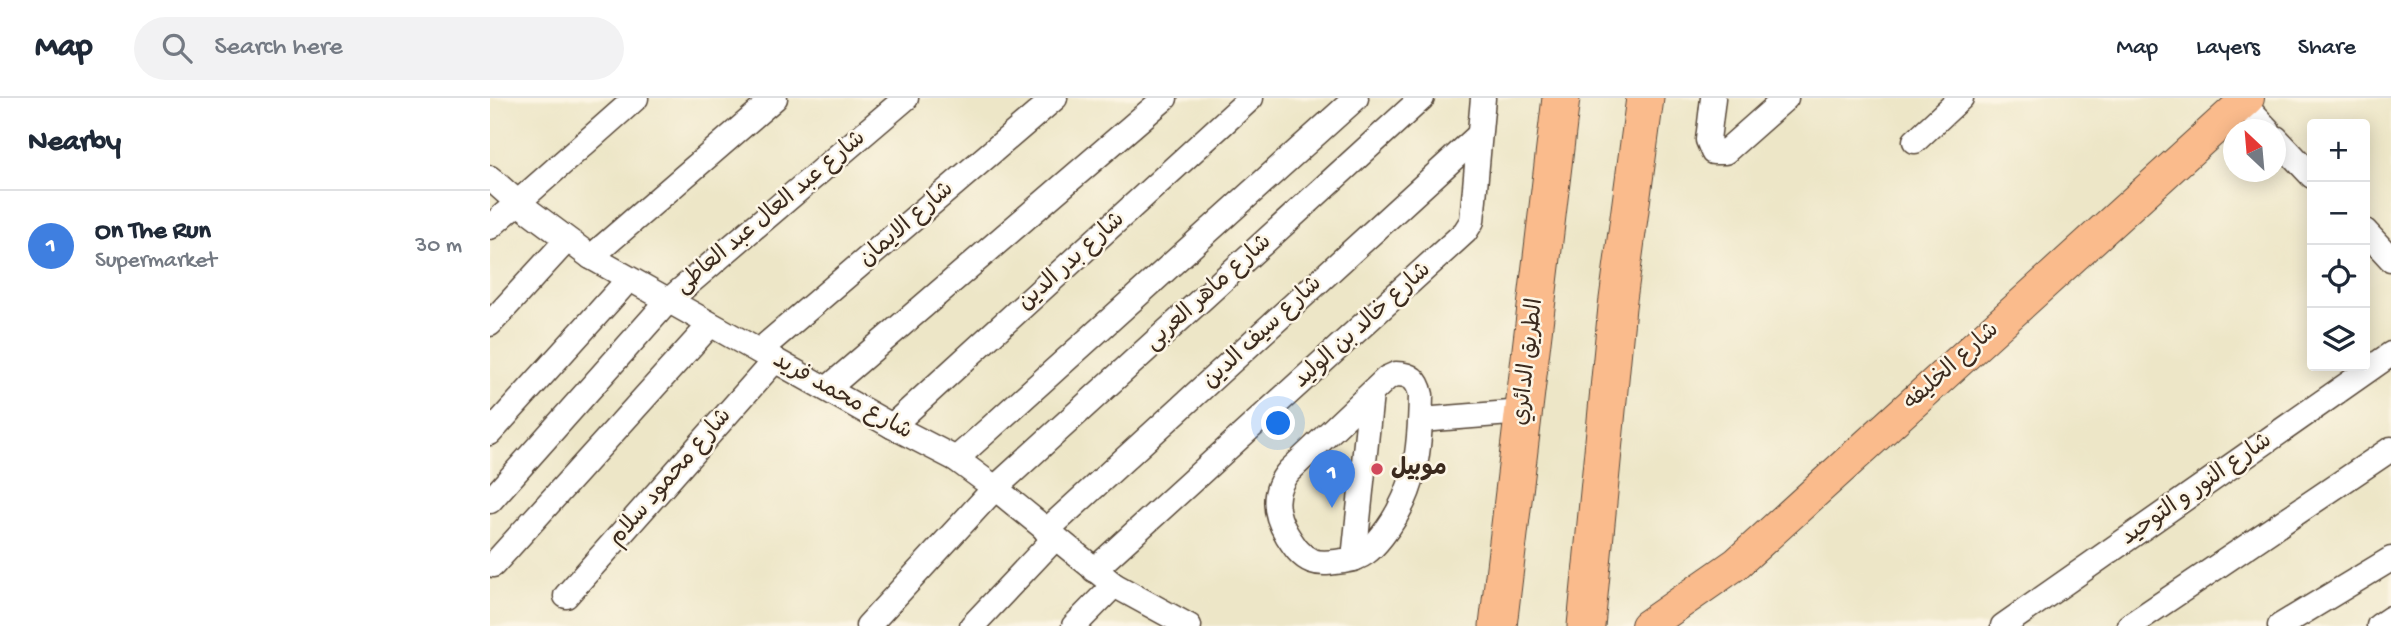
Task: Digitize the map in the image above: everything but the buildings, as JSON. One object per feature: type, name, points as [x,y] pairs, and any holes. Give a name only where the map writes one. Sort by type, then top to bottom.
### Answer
[{"type":"highway","name":"الطريق الدائري","points":[[1498,626],[1562,98]]},
{"type":"highway","points":[[1586,626],[1616,307],[1645,98]]},
{"type":"main road","name":"شارع الخليفه","points":[[1653,625],[1736,564],[2243,100]]},
{"type":"street","points":[[490,228],[636,98]]},
{"type":"street","points":[[591,257],[775,98]]},
{"type":"street","name":"شارع عبد العال عبد العاطى","points":[[490,500],[668,301],[906,98]]},
{"type":"street","name":"شارع الايمان","points":[[767,356],[1055,98]]},
{"type":"street","points":[[827,389],[1165,98]]},
{"type":"street","name":"شارع بدر الدين","points":[[892,426],[1251,98]]},
{"type":"street","points":[[956,459],[1356,98]]},
{"type":"street","name":"شارع ماهر العربى","points":[[868,626],[995,488],[1422,98]]},
{"type":"street","points":[[1479,135],[1482,98]]},
{"type":"street","points":[[1713,98],[1708,140],[1713,152],[1726,152],[1786,98]]},
{"type":"street","points":[[1915,141],[1961,98]]},
{"type":"street","points":[[2243,100],[2259,119]]},
{"type":"street","name":"شارع خالد بن الوليد","points":[[1094,570],[1461,237],[1472,221],[1479,135]]},
{"type":"street","name":"شارع سيف الدين","points":[[972,626],[1051,535],[1479,135]]},
{"type":"street","points":[[2286,149],[2307,171]]},
{"type":"street","name":"شارع محمد فريد","points":[[490,178],[566,241],[591,257],[892,426],[956,459],[1114,585],[1189,626]]},
{"type":"street","points":[[2370,236],[2391,259]]},
{"type":"street","points":[[490,324],[566,241]]},
{"type":"street","points":[[490,433],[629,279]]},
{"type":"street","points":[[493,565],[710,325]]},
{"type":"street","name":"شارع النور و التوحيد","points":[[2003,626],[2391,354]]},
{"type":"street","name":"شارع محمود سلام","points":[[566,596],[767,356]]},
{"type":"street","points":[[1396,374],[1413,378],[1419,386],[1421,420],[1413,478],[1406,500],[1373,548],[1354,559],[1322,564],[1302,555],[1281,525],[1276,497],[1289,471],[1371,394],[1387,378],[1396,374]]},
{"type":"street","points":[[1354,559],[1371,394]]},
{"type":"street","points":[[1421,420],[1523,412]]},
{"type":"street","points":[[2129,626],[2391,449]]},
{"type":"street","points":[[2280,626],[2391,559]]},
{"type":"street","points":[[1074,626],[1114,585]]},
{"type":"street","points":[[2379,626],[2391,618]]},
{"type":"place","name":"موبيل","points":[[1377,469]]},
{"type":"place","name":"On The Run","points":[[1332,508]]}]
